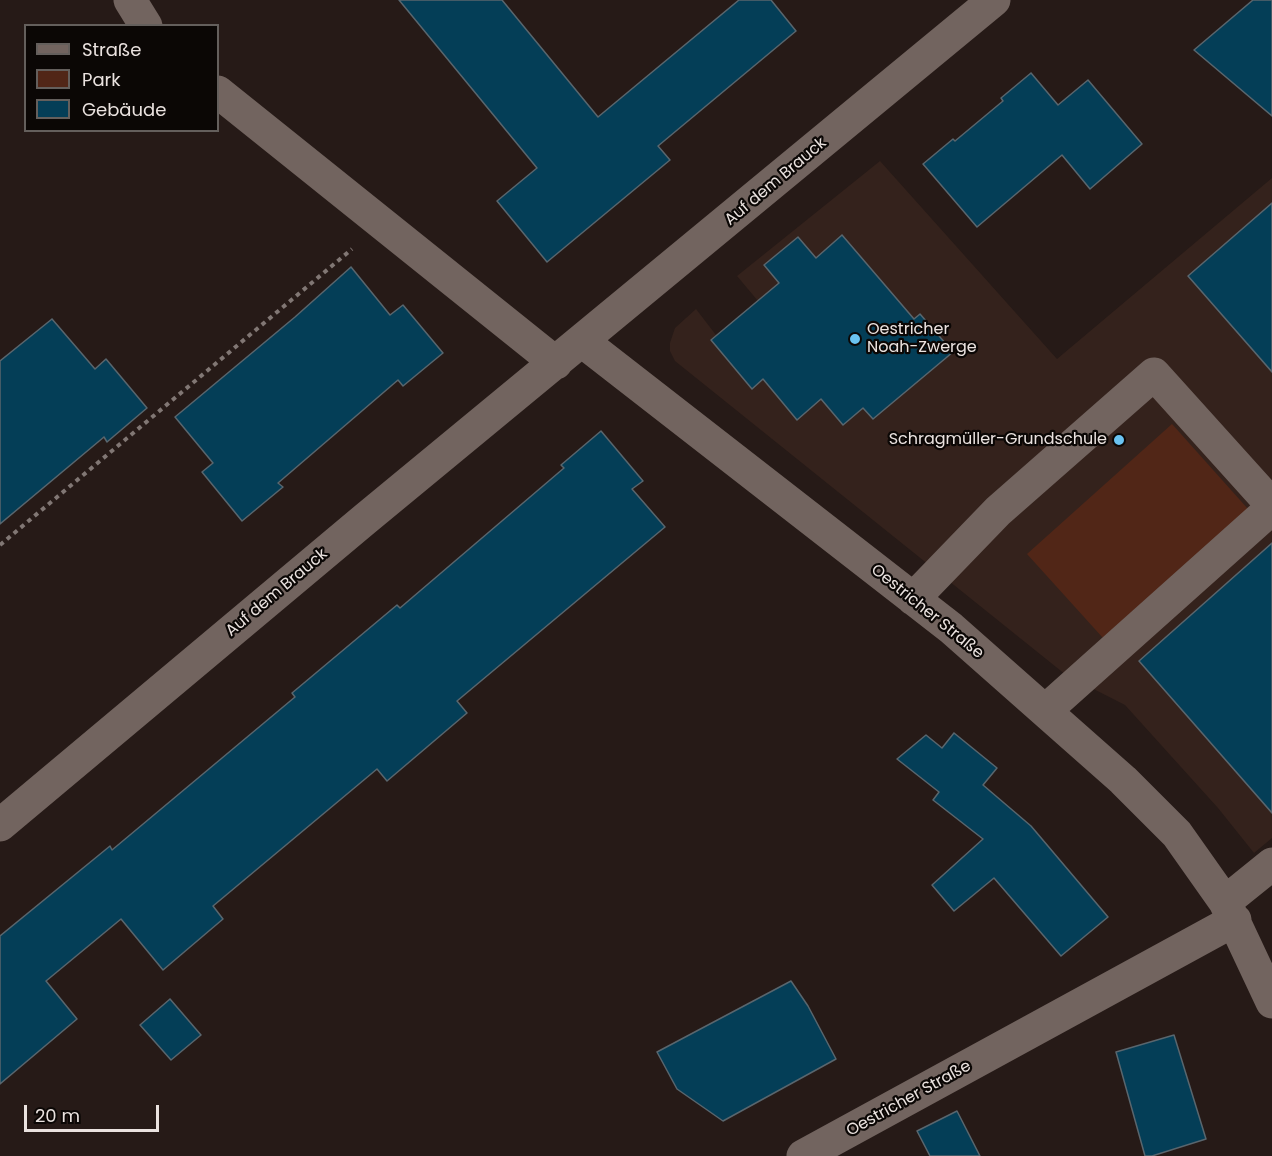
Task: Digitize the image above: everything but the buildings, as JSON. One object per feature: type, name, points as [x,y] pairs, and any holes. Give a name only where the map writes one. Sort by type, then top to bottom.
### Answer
[{"type":"street","points":[[130,0],[145,24]]},
{"type":"street","name":"Auf dem Brauck","points":[[0,825],[994,0]]},
{"type":"street","points":[[219,93],[556,363]]},
{"type":"street","name":"Oestricher Straße","points":[[582,341],[951,628],[1123,780],[1176,834],[1230,911],[1272,1002]]},
{"type":"street","points":[[913,599],[998,511],[1154,374],[1272,506],[1045,711]]},
{"type":"street","points":[[1230,911],[1272,864]]},
{"type":"street","name":"Oestricher Straße","points":[[803,1156],[1230,911]]},
{"type":"path","points":[[0,545],[382,224]]},
{"type":"shaded area","name":"Schragmüller-Grundschule","points":[[880,161],[1057,359],[1272,178],[1272,838],[1254,853],[1218,808],[1125,705],[1066,675],[675,361],[670,351],[670,343],[675,328],[696,309],[716,335],[758,301],[737,276]]},
{"type":"green space","points":[[1172,424],[1248,509],[1103,638],[1027,554]]},
{"type":"place","name":"Oestricher Noah-Zwerge","points":[[855,339]]},
{"type":"place","name":"Schragmüller-Grundschule","points":[[1119,440]]}]
